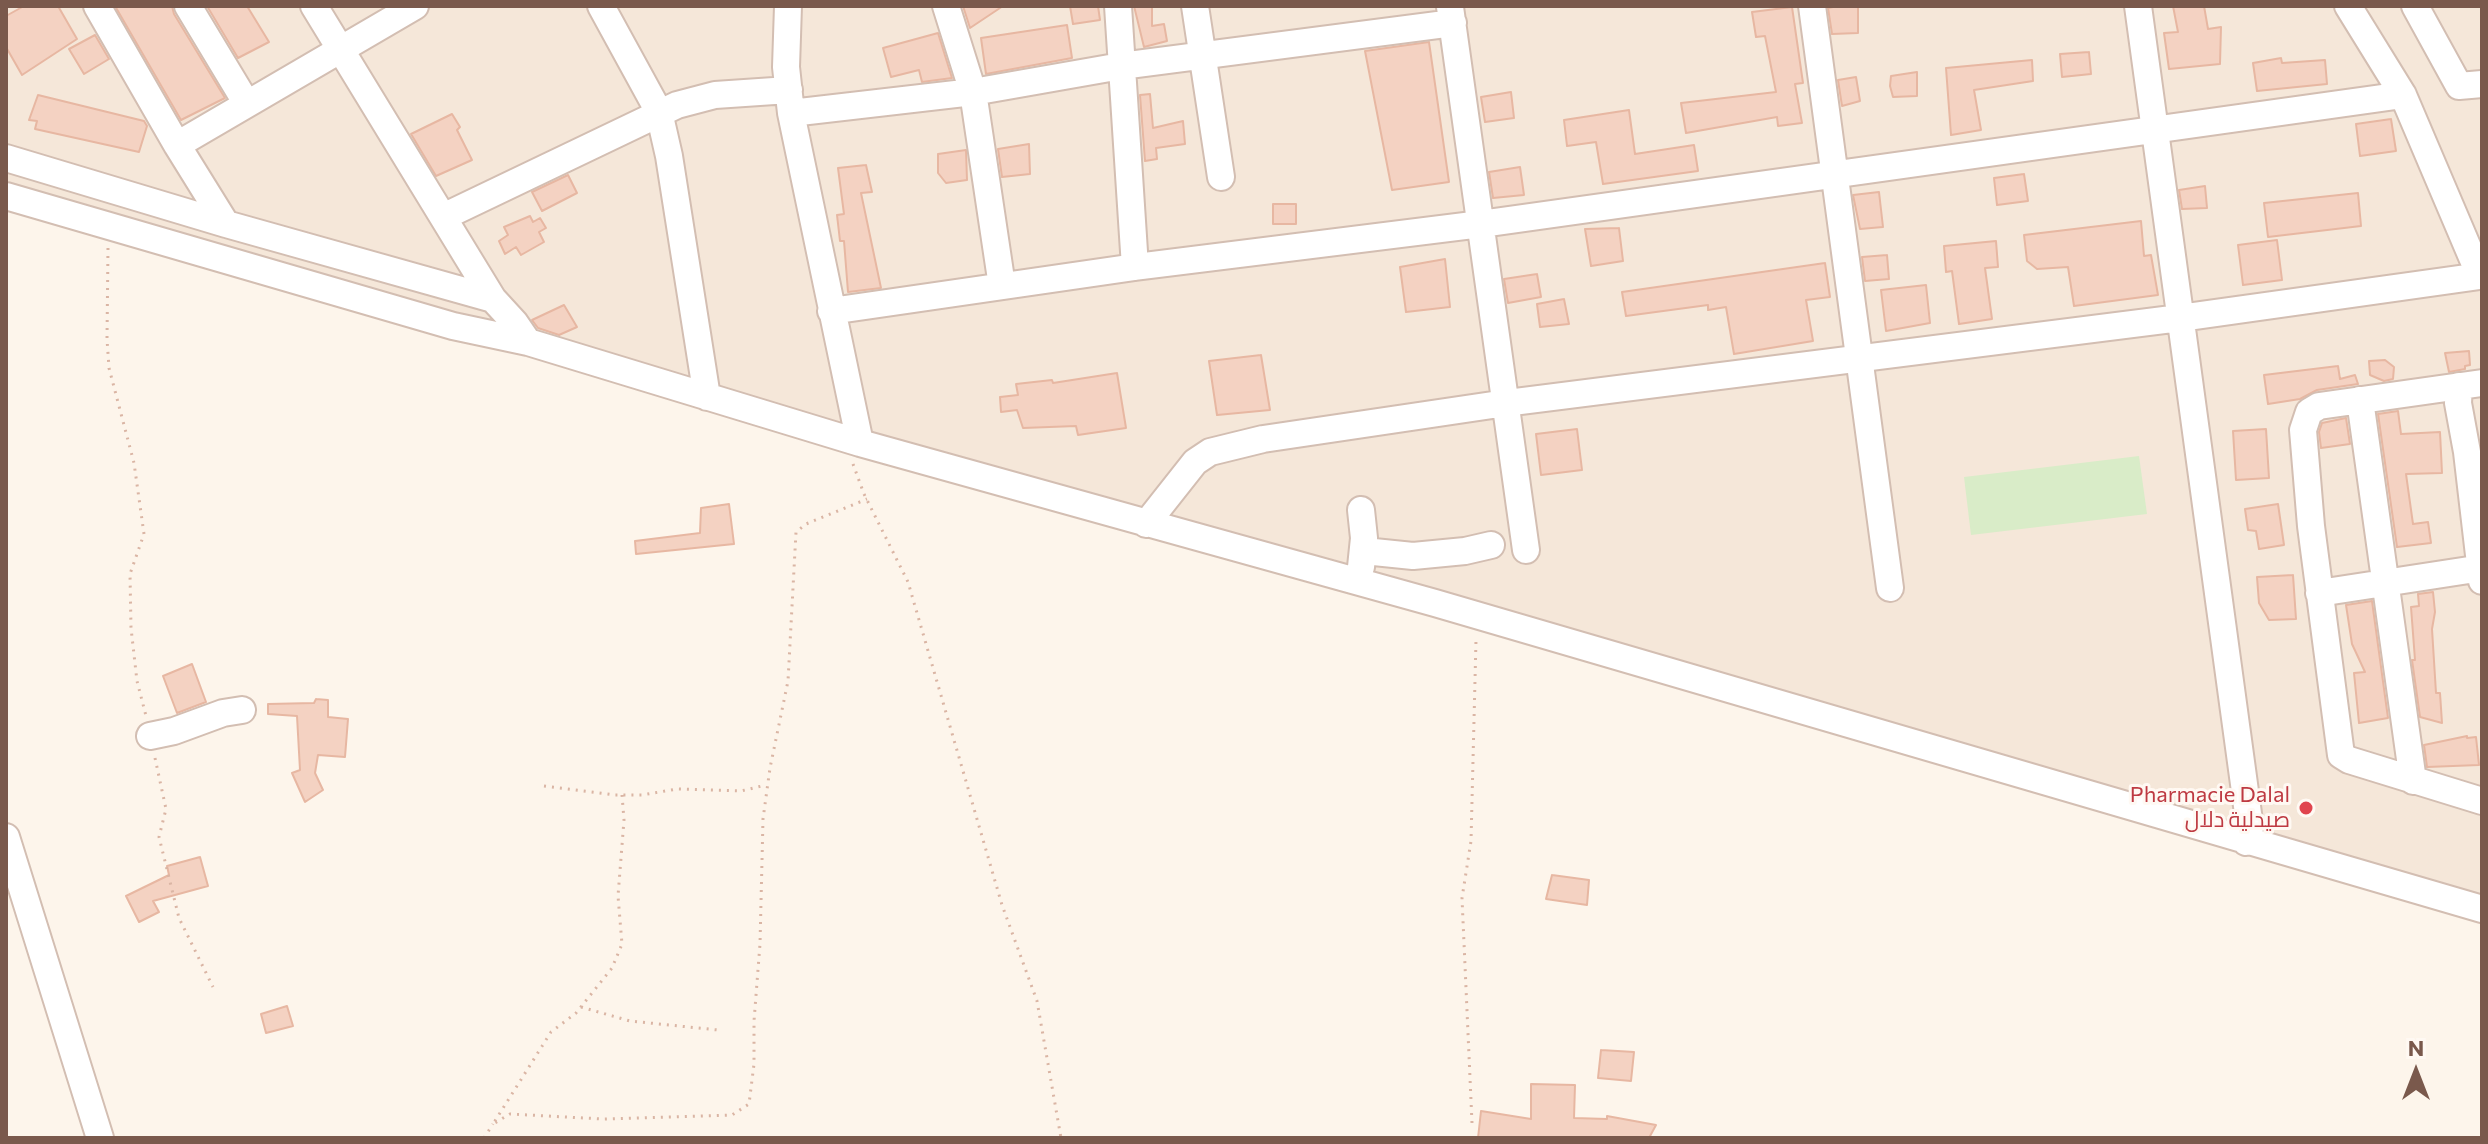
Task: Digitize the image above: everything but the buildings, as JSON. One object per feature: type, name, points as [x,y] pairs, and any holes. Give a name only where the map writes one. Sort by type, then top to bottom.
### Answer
[{"type":"street","points":[[97,6],[226,224]]},
{"type":"street","points":[[188,6],[247,104]]},
{"type":"street","points":[[314,6],[493,299],[528,342]]},
{"type":"street","points":[[177,145],[415,6]]},
{"type":"street","points":[[601,6],[659,112],[669,156],[707,397]]},
{"type":"street","points":[[788,6],[786,67],[790,102],[831,311],[852,441]]},
{"type":"street","points":[[946,6],[973,92],[1002,286]]},
{"type":"street","points":[[1118,6],[1135,267]]},
{"type":"street","points":[[1195,6],[1221,177]]},
{"type":"street","points":[[1812,6],[1890,588]]},
{"type":"street","points":[[2138,6],[2250,828],[2246,842]]},
{"type":"street","points":[[1146,524],[1185,473],[1210,452],[1263,439],[1506,403],[2481,279],[2403,95],[2348,6]]},
{"type":"street","points":[[2415,6],[2459,86],[2482,84]]},
{"type":"street","points":[[443,217],[659,112],[715,95],[790,102],[973,92],[1452,15],[1526,550]]},
{"type":"street","points":[[831,311],[2403,95]]},
{"type":"street","points":[[6,158],[493,299]]},
{"type":"street","points":[[6,196],[453,326],[528,342],[852,441],[1477,616],[2482,909]]},
{"type":"street","points":[[453,326],[464,291]]},
{"type":"street","points":[[2471,385],[2319,406],[2305,418],[2304,444],[2319,593],[2341,755],[2482,801]]},
{"type":"street","points":[[2319,593],[2385,582],[2481,573],[2458,403],[2471,385]]},
{"type":"street","points":[[2360,400],[2413,781]]},
{"type":"street","points":[[1355,581],[1364,551],[1361,510]]},
{"type":"street","points":[[1364,551],[1413,556],[1452,553],[1491,545]]},
{"type":"street","points":[[150,736],[242,710]]},
{"type":"street","points":[[6,837],[100,1138]]},
{"type":"path","points":[[108,225],[109,368],[134,463],[143,516],[143,544],[130,574],[131,628],[137,681],[166,809],[159,837],[179,918],[213,987]]},
{"type":"path","points":[[852,441],[867,499],[908,582],[1002,905],[1037,1001],[1061,1138]]},
{"type":"path","points":[[493,1124],[510,1114],[603,1119],[732,1115],[749,1104],[760,944],[762,833],[789,673],[796,532],[806,524],[867,499]]},
{"type":"path","points":[[1472,1123],[1462,898],[1471,841],[1477,616]]},
{"type":"path","points":[[544,786],[642,795],[677,789],[741,791],[768,784]]},
{"type":"path","points":[[484,1138],[551,1032],[581,1007],[612,968],[622,944],[618,896],[624,820],[622,795]]},
{"type":"path","points":[[581,1007],[630,1021],[718,1030]]},
{"type":"shaded area","points":[[6,6],[2482,6],[2482,909],[6,207]]},
{"type":"green space","points":[[2139,456],[2147,514],[1971,535],[1964,477]]},
{"type":"place","name":"Pharmacie Dalal صيدلية دلال","points":[[2306,808]]}]
